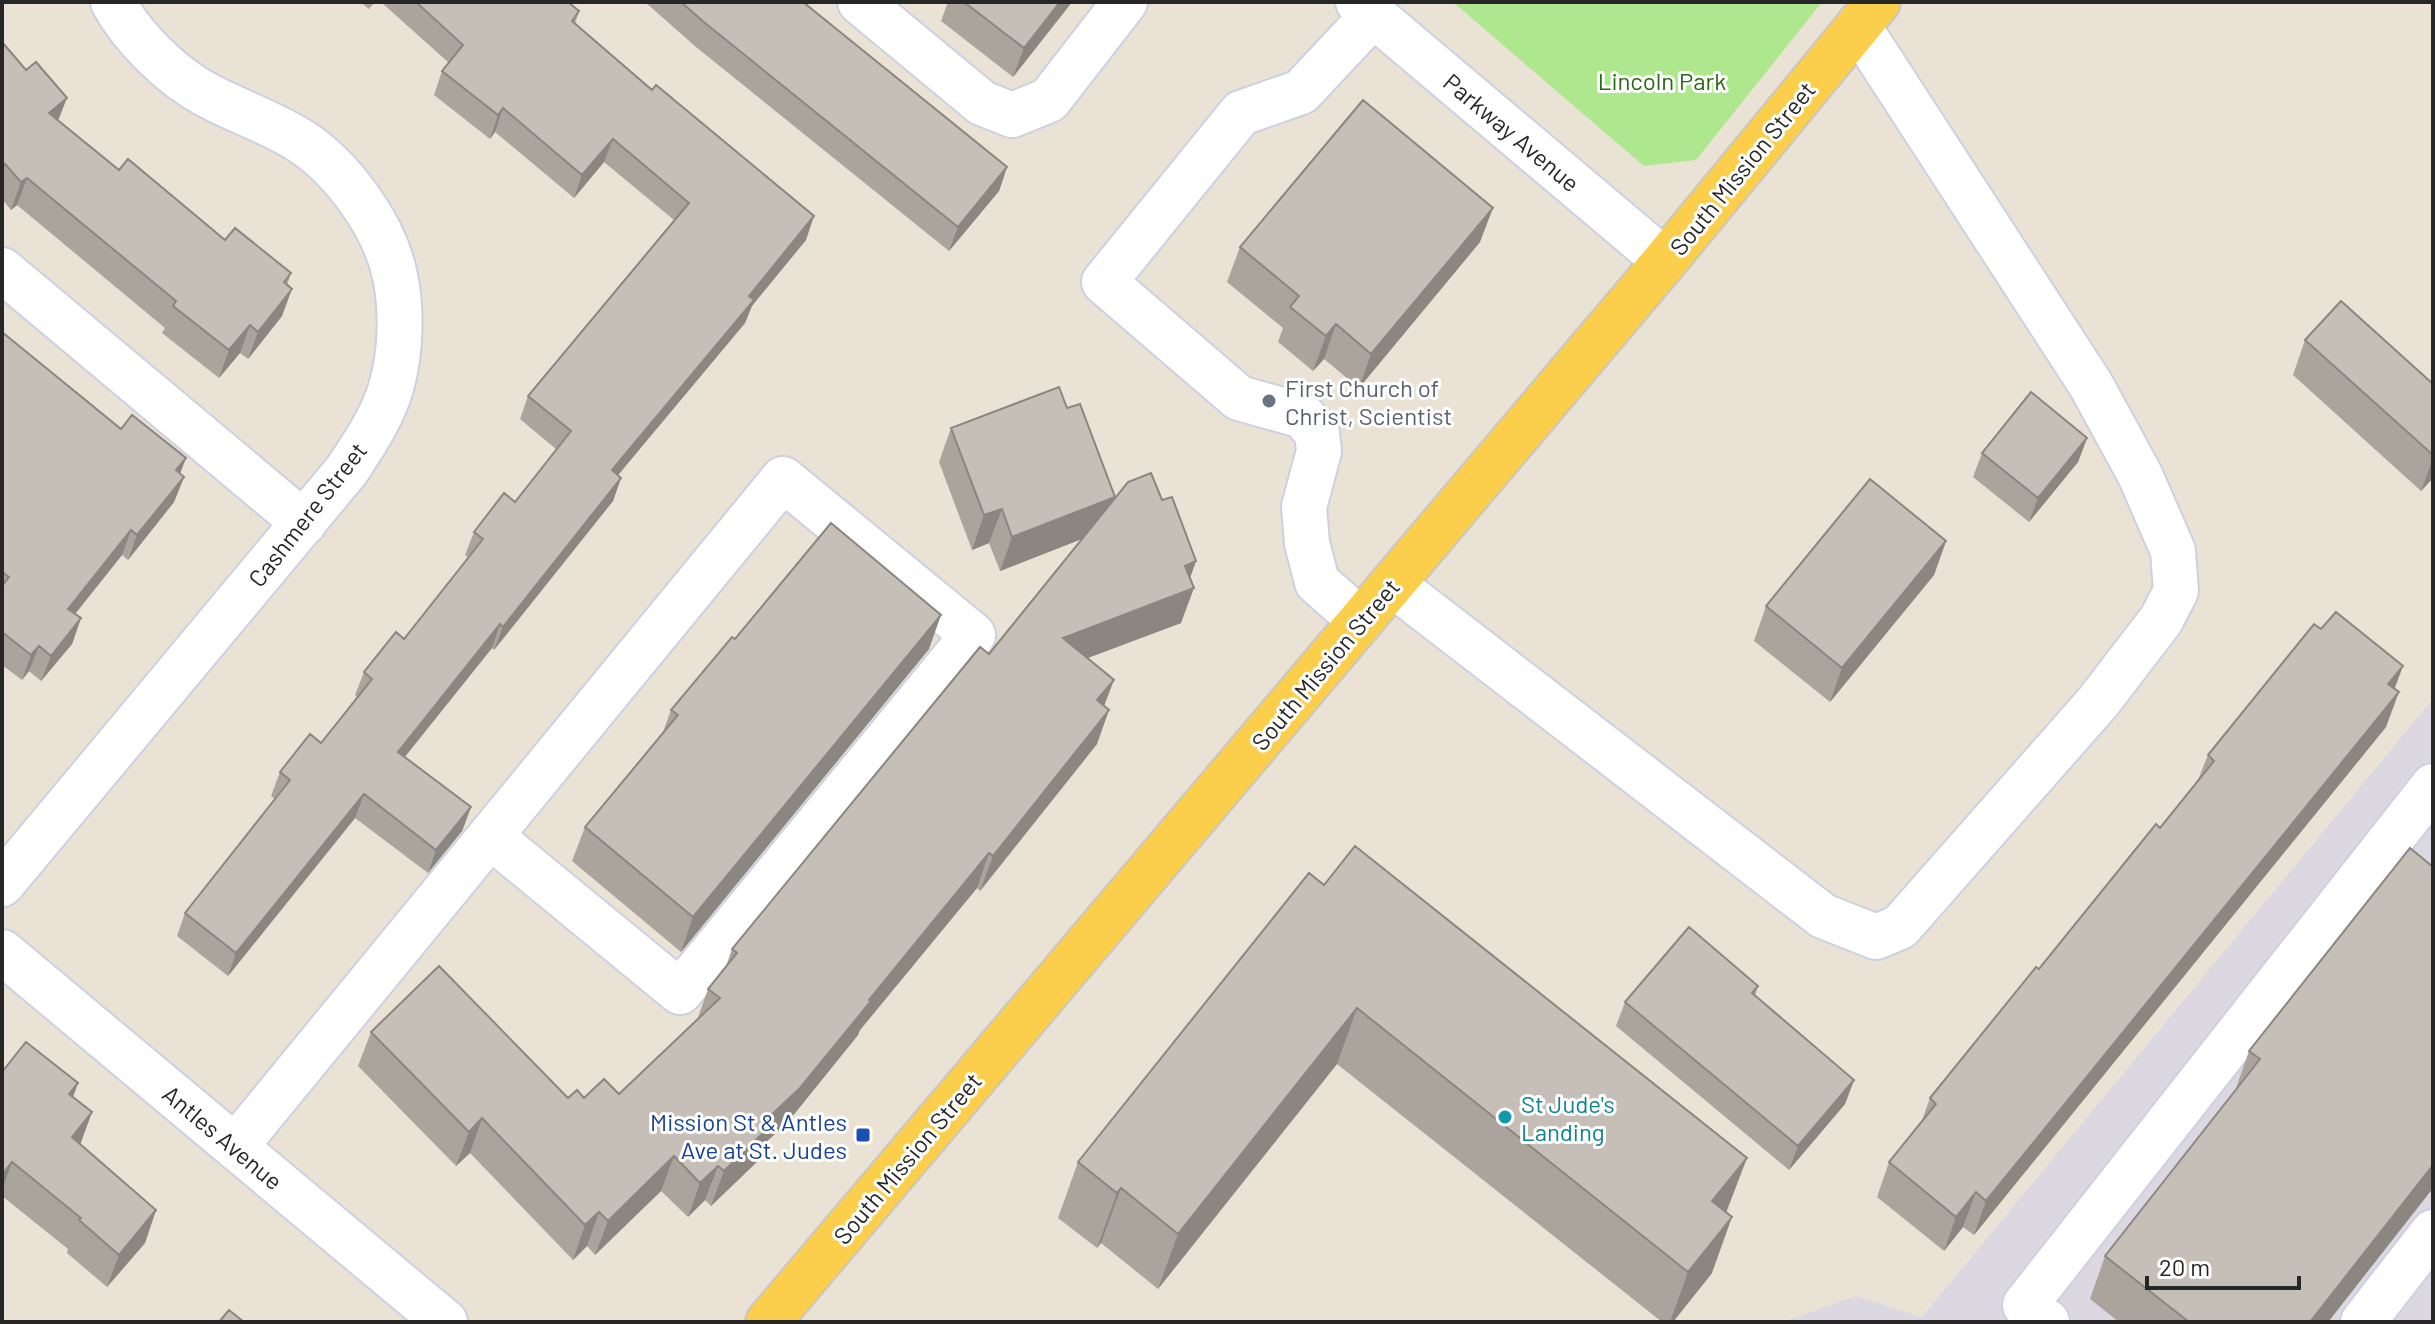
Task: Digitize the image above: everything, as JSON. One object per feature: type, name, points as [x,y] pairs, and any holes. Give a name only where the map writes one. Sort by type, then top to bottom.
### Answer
[{"type":"main road","name":"South Mission Street","points":[[768,1322],[1665,261],[1868,14]]},
{"type":"street","name":"Cashmere Street","points":[[2,884],[304,523],[353,460],[392,385],[397,349],[399,308],[395,273],[381,236],[345,181],[322,157],[281,129],[204,94],[143,46],[113,2]]},
{"type":"street","points":[[860,2],[982,103],[1012,115],[1049,100],[1125,2]]},
{"type":"street","points":[[1361,621],[1317,582],[1307,543],[1304,507],[1319,451],[1317,433],[1303,416],[1239,398],[1104,282],[1241,113],[1301,92],[1366,8]]},
{"type":"street","name":"Parkway Avenue","points":[[1366,8],[1665,261]]},
{"type":"street","points":[[1392,584],[1823,916],[1876,937],[1900,927],[2098,702],[2161,620],[2176,591],[2173,551],[2140,475],[2091,385],[1868,14]]},
{"type":"street","points":[[2,270],[304,523]]},
{"type":"street","points":[[235,1147],[490,836],[783,479],[973,635],[680,992],[490,836]]},
{"type":"street","points":[[2047,1322],[2025,1305],[2433,786]]},
{"type":"street","points":[[2390,841],[2422,873]]},
{"type":"street","name":"Antles Avenue","points":[[2,952],[445,1322]]},
{"type":"street","points":[[2363,1322],[2433,1232]]},
{"type":"shaded area","points":[[2433,699],[2433,1322],[1783,1322],[1856,1296],[1922,1317]]},
{"type":"green space","name":"Lincoln Park","points":[[1453,2],[1822,2],[1696,160],[1644,166]]},
{"type":"building","points":[[416,2],[568,2],[579,11],[572,21],[652,90],[656,85],[814,216],[749,296],[754,300],[612,470],[621,478],[503,627],[500,624],[398,752],[471,807],[436,850],[364,794],[236,953],[185,913],[290,780],[280,772],[310,734],[321,743],[372,679],[364,672],[396,632],[404,639],[483,539],[474,532],[504,493],[515,502],[571,431],[528,396],[689,203],[613,139],[582,175],[503,108],[498,115],[442,71],[463,45]]},
{"type":"building","points":[[681,2],[803,2],[1007,167],[958,227]]},
{"type":"building","points":[[964,2],[1060,2],[1024,48]]},
{"type":"building","points":[[2,42],[26,70],[36,62],[67,98],[49,113],[119,170],[128,159],[225,240],[235,228],[291,273],[284,282],[292,289],[258,332],[250,325],[229,350],[173,306],[176,301],[27,178],[21,182],[5,164],[2,167]]},
{"type":"building","points":[[1363,100],[1493,208],[1371,354],[1336,324],[1326,336],[1290,307],[1299,296],[1240,247]]},
{"type":"building","points":[[2341,301],[2433,384],[2433,455],[2305,340]]},
{"type":"building","points":[[2,332],[121,429],[132,415],[186,458],[176,470],[184,477],[137,535],[131,530],[68,609],[81,618],[51,656],[39,646],[31,655],[2,632],[2,586],[9,577],[2,572]]},
{"type":"building","points":[[1059,387],[1067,408],[1080,404],[1115,497],[1012,537],[1002,509],[984,515],[951,428]]},
{"type":"building","points":[[2031,392],[2087,438],[2038,498],[1982,453]]},
{"type":"building","points":[[1151,473],[1162,500],[1172,497],[1196,561],[1185,566],[1194,588],[1063,638],[1114,680],[1097,700],[1109,710],[993,856],[989,853],[800,1088],[767,1119],[772,1124],[724,1171],[718,1166],[700,1183],[674,1156],[608,1221],[599,1212],[585,1225],[482,1118],[469,1132],[371,1032],[439,966],[568,1098],[577,1090],[584,1098],[604,1079],[619,1094],[720,998],[708,989],[737,953],[732,949],[980,647],[989,654],[1128,482]]},
{"type":"building","points":[[1870,479],[1946,541],[1842,668],[1766,606]]},
{"type":"building","points":[[831,523],[941,615],[693,917],[585,827],[678,715],[671,710],[732,637],[735,639]]},
{"type":"building","points":[[2336,612],[2403,666],[2388,684],[2399,692],[1986,1201],[1976,1192],[1956,1217],[1889,1162],[1936,1104],[1930,1098],[2156,824],[2160,828],[2214,761],[2208,755],[2314,624],[2321,629]]},
{"type":"building","name":"St Jude's Landing","points":[[1355,846],[1747,1158],[1712,1201],[1732,1217],[1688,1272],[1357,1008],[1178,1234],[1121,1188],[1117,1193],[1078,1162],[1309,873],[1324,885]]},
{"type":"building","points":[[2410,848],[2433,867],[2433,1165],[2310,1322],[2189,1322],[2105,1256],[2260,1059],[2249,1051]]},
{"type":"building","points":[[1689,927],[1758,986],[1752,993],[1854,1080],[1798,1146],[1625,1002]]},
{"type":"building","points":[[26,1042],[78,1083],[69,1094],[92,1112],[72,1137],[156,1210],[119,1255],[79,1220],[81,1218],[12,1162],[2,1175],[2,1072]]},
{"type":"building","points":[[229,1310],[244,1322],[219,1322]]},
{"type":"place","name":"First Church of Christ, Scientist","points":[[1269,401]]},
{"type":"place","name":"St Jude's Landing","points":[[1505,1117]]},
{"type":"place","name":"Mission St & Antles Ave at St. Judes","points":[[863,1135]]}]
